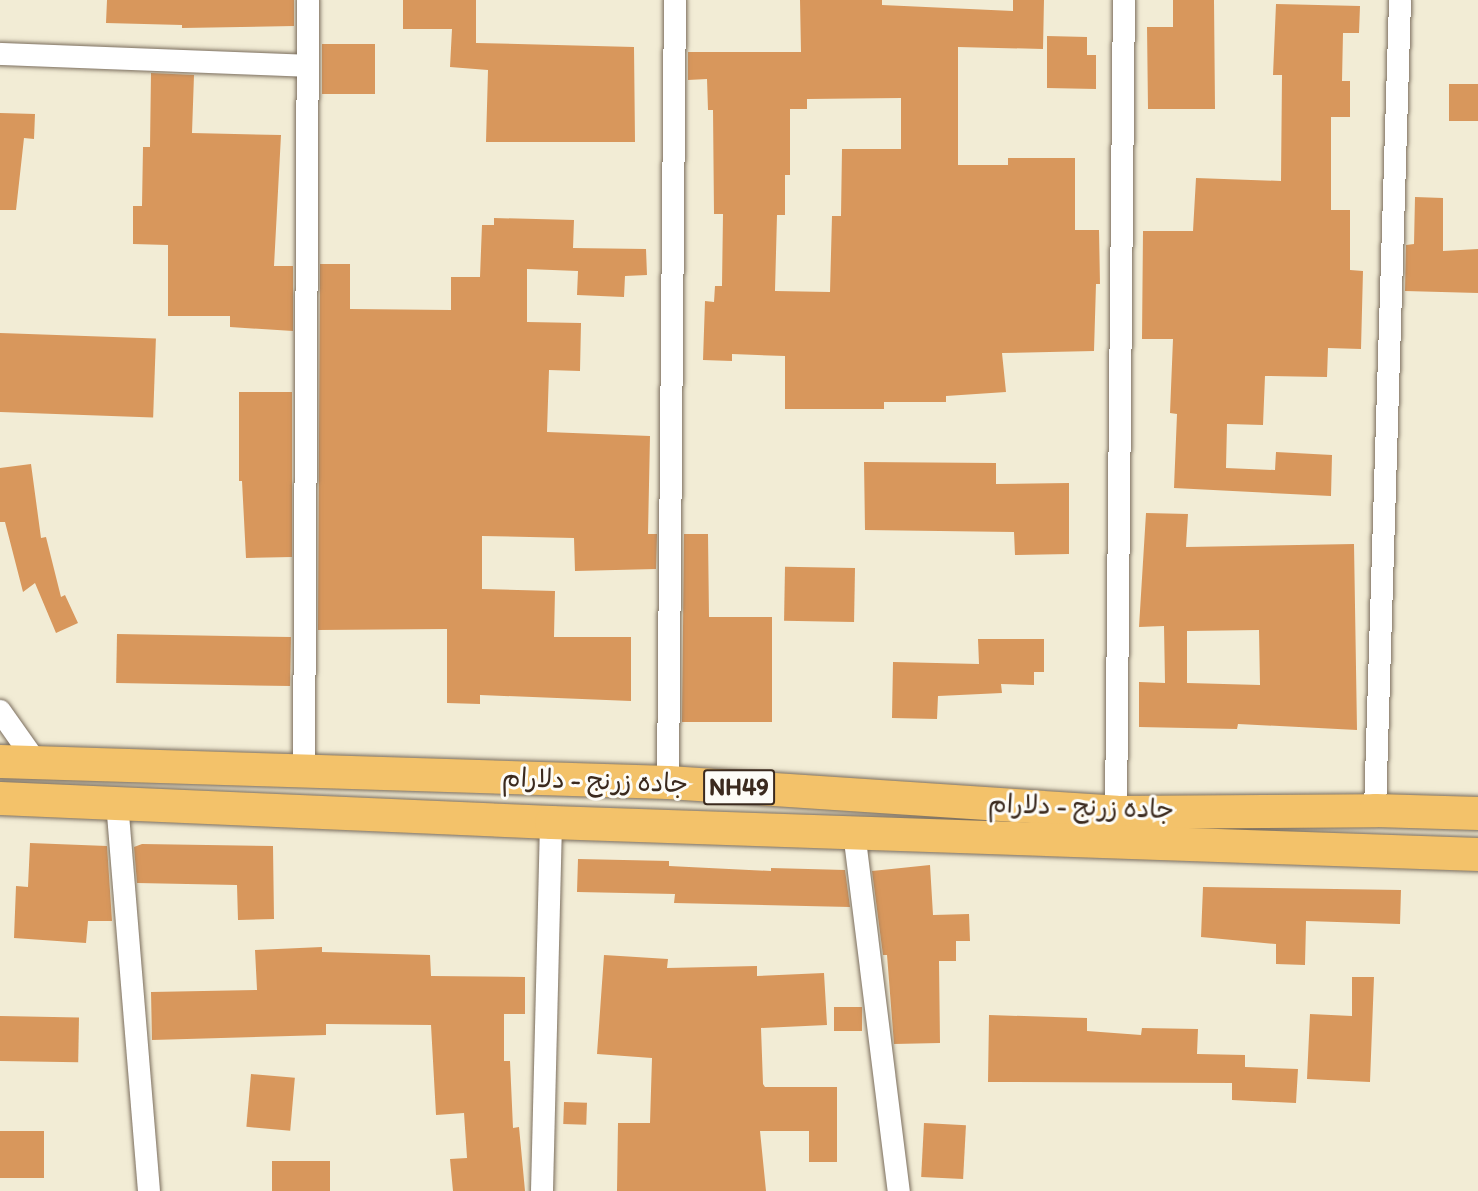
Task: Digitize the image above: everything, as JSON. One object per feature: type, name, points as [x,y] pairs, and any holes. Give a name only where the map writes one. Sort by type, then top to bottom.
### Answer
[{"type":"highway","name":"جاده زرنج - دلارام","points":[[0,761],[668,782],[1116,812],[1375,810],[1478,813]]},
{"type":"highway","name":"جاده زرنج - دلارام","points":[[0,798],[551,822],[1478,854]]},
{"type":"street","points":[[304,772],[308,0]]},
{"type":"street","points":[[668,782],[675,0]]},
{"type":"street","points":[[1116,812],[1124,0]]},
{"type":"street","points":[[1375,810],[1400,0]]},
{"type":"street","points":[[0,54],[308,66]]},
{"type":"street","points":[[0,711],[36,762]]},
{"type":"street","points":[[117,802],[148,1191]]},
{"type":"street","points":[[542,1191],[551,822]]},
{"type":"street","points":[[854,832],[900,1191]]},
{"type":"building","points":[[107,0],[294,0],[294,26],[182,28],[182,25],[106,23]]},
{"type":"building","points":[[403,0],[476,0],[476,43],[634,47],[635,142],[486,142],[488,70],[450,67],[452,29],[403,29]]},
{"type":"building","points":[[800,0],[882,0],[882,5],[1013,11],[1013,0],[1044,0],[1043,49],[958,47],[958,165],[1008,165],[1008,158],[1075,158],[1075,230],[1099,230],[1100,284],[1096,284],[1094,351],[1002,353],[1006,392],[946,396],[946,402],[884,402],[884,409],[785,409],[785,356],[732,354],[732,361],[703,360],[705,301],[714,302],[715,286],[722,286],[723,214],[714,214],[713,110],[708,110],[707,79],[688,80],[688,52],[801,52]],"holes":[[[901,98],[901,149],[842,149],[841,216],[832,216],[830,292],[775,291],[777,215],[785,215],[785,175],[790,175],[790,109],[807,109],[807,99]]]},
{"type":"building","points":[[1173,0],[1214,0],[1215,109],[1148,109],[1147,27],[1173,27]]},
{"type":"building","points":[[1276,4],[1360,6],[1359,33],[1343,33],[1342,81],[1350,81],[1350,117],[1331,117],[1331,210],[1350,210],[1350,270],[1363,271],[1361,349],[1328,348],[1327,377],[1265,376],[1263,425],[1227,424],[1226,468],[1275,470],[1276,452],[1332,455],[1331,496],[1174,488],[1177,414],[1170,413],[1173,339],[1142,339],[1143,231],[1193,231],[1196,178],[1281,181],[1282,75],[1273,75]]},
{"type":"building","points":[[1047,36],[1087,37],[1087,55],[1096,55],[1096,89],[1047,88]]},
{"type":"building","points":[[322,44],[375,44],[375,94],[322,94]]},
{"type":"building","points":[[151,73],[194,75],[192,133],[281,135],[274,266],[293,266],[293,331],[230,327],[230,316],[168,316],[168,245],[133,244],[133,206],[142,206],[143,147],[150,147]]},
{"type":"building","points":[[1449,84],[1478,84],[1478,121],[1449,121]]},
{"type":"building","points":[[0,113],[35,114],[34,139],[24,138],[16,210],[0,210]]},
{"type":"building","points":[[1415,197],[1443,198],[1443,251],[1478,249],[1478,293],[1405,291],[1406,245],[1414,244]]},
{"type":"building","points":[[494,218],[574,220],[573,248],[646,249],[647,275],[625,276],[624,297],[577,295],[578,271],[527,269],[527,322],[581,323],[580,371],[549,370],[547,432],[650,436],[648,534],[657,534],[656,569],[575,571],[574,538],[482,536],[482,589],[555,591],[554,637],[631,637],[631,701],[480,695],[480,704],[447,703],[447,629],[318,630],[320,264],[350,264],[350,309],[451,310],[451,277],[480,277],[482,225],[494,225]]},
{"type":"building","points":[[0,333],[156,338],[153,417],[0,412]]},
{"type":"building","points":[[239,392],[292,392],[292,557],[246,558],[242,481],[239,481]]},
{"type":"building","points":[[864,462],[996,463],[996,484],[1069,483],[1069,554],[1015,555],[1014,532],[865,530]]},
{"type":"building","points":[[31,464],[41,538],[46,537],[61,597],[65,595],[78,623],[56,633],[35,583],[23,592],[5,522],[0,522],[0,468]]},
{"type":"building","points":[[1146,513],[1188,514],[1186,547],[1354,544],[1357,730],[1238,724],[1237,729],[1139,727],[1139,682],[1165,683],[1164,626],[1139,627]],"holes":[[[1259,630],[1260,685],[1187,683],[1187,631]]]},
{"type":"building","points":[[684,534],[708,534],[709,617],[772,617],[772,722],[682,722]]},
{"type":"building","points":[[785,567],[855,568],[854,622],[784,621]]},
{"type":"building","points":[[117,634],[291,637],[290,686],[116,683]]},
{"type":"building","points":[[978,639],[1044,639],[1044,672],[1034,672],[1034,685],[1001,684],[1002,693],[938,696],[937,719],[892,718],[893,662],[979,664]]},
{"type":"building","points":[[30,843],[107,846],[112,921],[88,921],[86,943],[14,938],[16,886],[28,887]]},
{"type":"building","points":[[142,844],[273,846],[274,919],[238,920],[237,885],[137,883],[134,847]]},
{"type":"building","points":[[578,859],[669,861],[669,866],[771,871],[771,868],[845,870],[850,907],[674,903],[675,894],[577,892]]},
{"type":"building","points":[[930,865],[933,915],[969,914],[970,941],[956,941],[956,961],[939,961],[940,1043],[894,1044],[887,955],[883,955],[872,871]]},
{"type":"building","points":[[1203,887],[1401,890],[1400,924],[1306,921],[1305,965],[1276,964],[1276,944],[1201,937]]},
{"type":"building","points":[[322,947],[322,952],[430,955],[431,976],[525,977],[525,1014],[504,1014],[504,1061],[510,1061],[513,1128],[519,1127],[525,1191],[453,1191],[450,1159],[467,1158],[464,1113],[436,1115],[431,1025],[326,1024],[326,1035],[152,1040],[151,992],[257,990],[255,950]]},
{"type":"building","points":[[604,955],[668,959],[667,968],[757,966],[757,976],[824,973],[827,1025],[761,1028],[763,1084],[765,1087],[837,1087],[837,1162],[809,1162],[809,1131],[760,1131],[766,1191],[617,1191],[618,1123],[650,1123],[652,1058],[597,1054]]},
{"type":"building","points":[[1352,977],[1374,977],[1370,1082],[1307,1079],[1310,1014],[1352,1016]]},
{"type":"building","points":[[834,1007],[862,1007],[862,1031],[834,1031]]},
{"type":"building","points":[[989,1015],[1087,1018],[1087,1031],[1141,1035],[1142,1028],[1198,1029],[1197,1054],[1245,1055],[1245,1067],[1298,1069],[1296,1103],[1232,1100],[1232,1083],[988,1082]]},
{"type":"building","points":[[0,1016],[79,1017],[78,1062],[0,1061]]},
{"type":"building","points":[[251,1074],[295,1078],[290,1131],[246,1127]]},
{"type":"building","points":[[564,1102],[587,1103],[586,1125],[563,1124]]},
{"type":"building","points":[[924,1123],[966,1125],[963,1179],[921,1177]]},
{"type":"building","points":[[0,1131],[44,1131],[44,1178],[0,1178]]},
{"type":"building","points":[[272,1161],[330,1161],[330,1191],[272,1191]]}]
